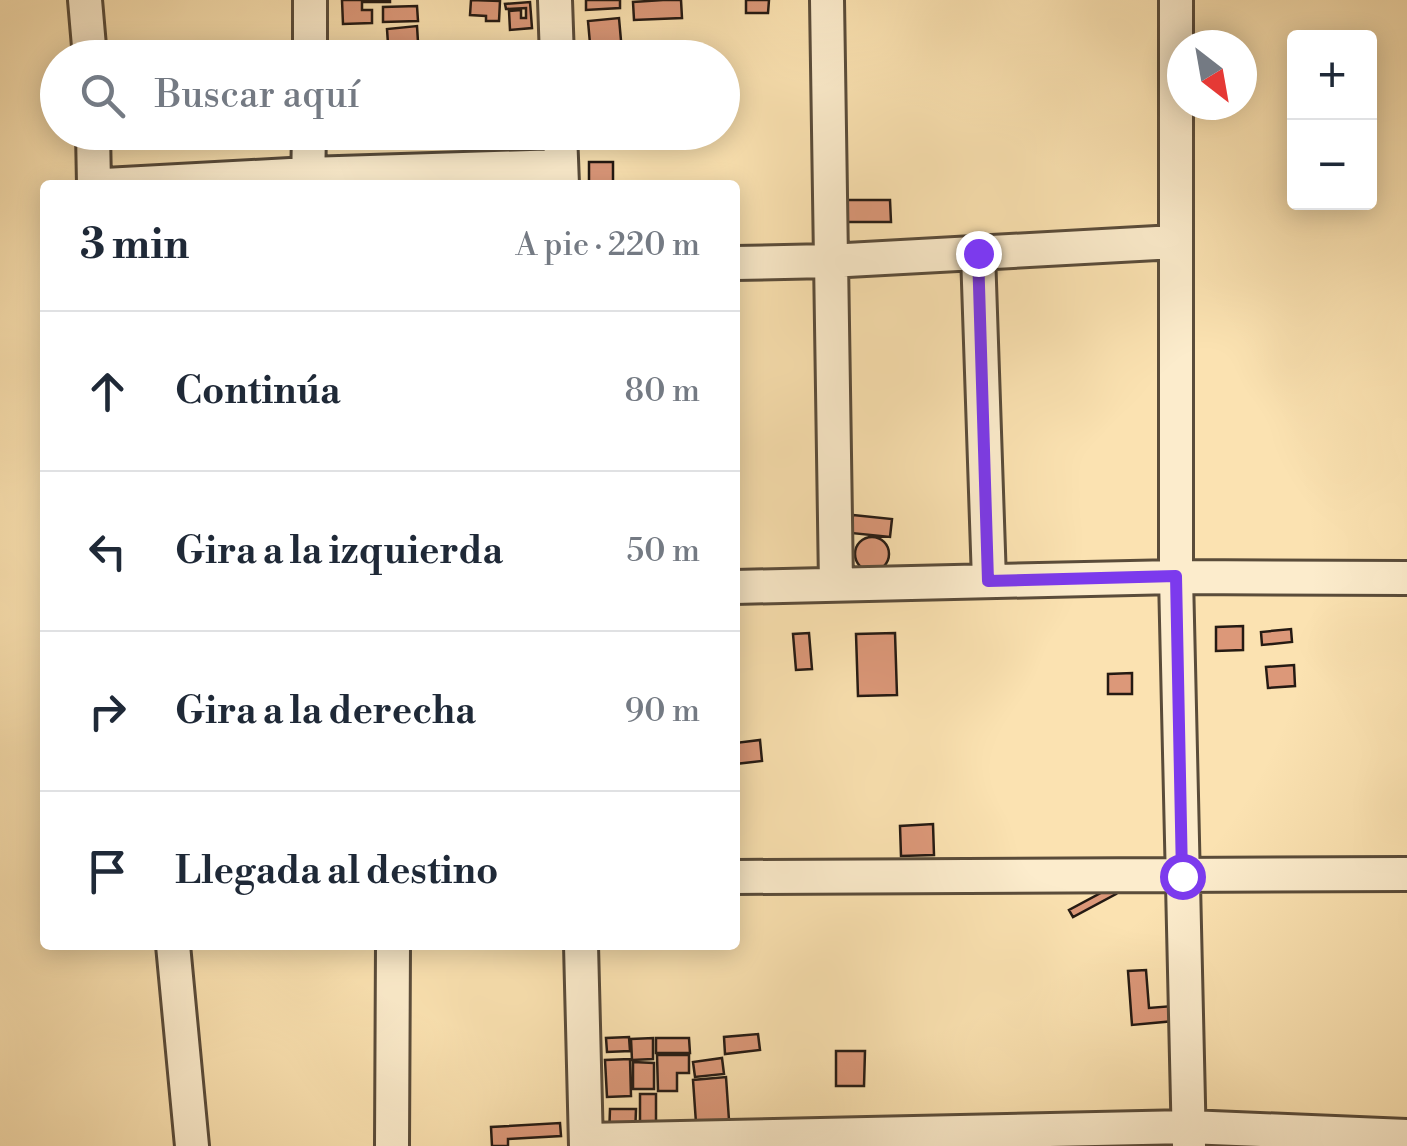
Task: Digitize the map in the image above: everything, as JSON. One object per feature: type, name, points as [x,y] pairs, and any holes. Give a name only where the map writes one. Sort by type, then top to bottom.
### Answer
[{"type":"street","points":[[85,0],[88,40]]},
{"type":"street","points":[[310,0],[310,40]]},
{"type":"street","points":[[555,0],[556,40]]},
{"type":"street","points":[[827,0],[836,584]]},
{"type":"street","points":[[1176,0],[1176,576],[1189,1136]]},
{"type":"street","points":[[93,150],[94,180]]},
{"type":"street","points":[[308,179],[309,150]]},
{"type":"street","points":[[274,180],[561,176],[560,150]]},
{"type":"street","points":[[740,263],[1175,242]]},
{"type":"street","points":[[978,253],[988,581]]},
{"type":"street","points":[[740,587],[1176,576],[1407,578]]},
{"type":"street","points":[[740,877],[1407,874]]},
{"type":"street","points":[[172,950],[192,1146]]},
{"type":"street","points":[[392,950],[392,1146]]},
{"type":"street","points":[[582,950],[586,1143],[1407,1136]]},
{"type":"building","points":[[342,0],[390,2],[362,2],[362,10],[372,10],[372,23],[343,24]]},
{"type":"building","points":[[471,0],[500,1],[499,21],[470,15]]},
{"type":"building","points":[[586,0],[620,0],[620,8],[586,10]]},
{"type":"building","points":[[681,0],[682,18],[634,20],[633,2]]},
{"type":"building","points":[[746,0],[769,0],[768,13],[746,13]]},
{"type":"building","points":[[530,2],[532,28],[510,30],[509,11],[521,10],[521,18],[526,18],[526,8],[506,9],[505,4]]},
{"type":"building","points":[[417,6],[418,21],[383,22],[383,7]]},
{"type":"building","points":[[619,18],[621,40],[590,40],[588,21]]},
{"type":"building","points":[[417,26],[418,40],[388,40],[387,29]]},
{"type":"building","points":[[589,162],[613,162],[613,180],[589,180]]},
{"type":"building","points":[[845,200],[890,200],[891,222],[845,222]]},
{"type":"building","points":[[853,515],[892,519],[890,537],[851,533]]},
{"type":"building","points":[[872,537],[884,542],[889,554],[884,566],[872,571],[860,566],[855,554],[860,542]]},
{"type":"building","points":[[1243,626],[1243,650],[1216,651],[1216,627]]},
{"type":"building","points":[[1291,629],[1292,642],[1262,645],[1261,632]]},
{"type":"building","points":[[809,633],[812,669],[796,670],[793,634]]},
{"type":"building","points":[[895,633],[897,695],[858,696],[856,634]]},
{"type":"building","points":[[1294,665],[1295,686],[1268,688],[1266,667]]},
{"type":"building","points":[[1132,673],[1132,694],[1108,694],[1108,674]]},
{"type":"building","points":[[760,740],[762,761],[740,763],[740,742]]},
{"type":"building","points":[[933,824],[934,855],[901,856],[900,826]]},
{"type":"building","points":[[1112,887],[1116,894],[1073,917],[1069,910]]},
{"type":"building","points":[[1146,970],[1149,1008],[1173,1006],[1174,1021],[1132,1025],[1128,971]]},
{"type":"building","points":[[758,1034],[760,1050],[725,1054],[724,1037]]},
{"type":"building","points":[[629,1037],[630,1051],[607,1052],[606,1038]]},
{"type":"building","points":[[653,1038],[653,1059],[632,1060],[631,1039]]},
{"type":"building","points":[[656,1038],[689,1038],[690,1053],[656,1053]]},
{"type":"building","points":[[836,1051],[865,1051],[864,1086],[836,1086]]},
{"type":"building","points":[[657,1055],[689,1055],[689,1073],[677,1073],[677,1091],[658,1091]]},
{"type":"building","points":[[722,1058],[724,1074],[695,1077],[693,1062]]},
{"type":"building","points":[[630,1059],[631,1096],[607,1097],[605,1060]]},
{"type":"building","points":[[633,1062],[654,1063],[654,1089],[633,1089]]},
{"type":"building","points":[[726,1077],[729,1120],[696,1123],[693,1080]]},
{"type":"building","points":[[640,1094],[656,1094],[656,1126],[640,1126]]},
{"type":"building","points":[[610,1109],[636,1109],[635,1137],[609,1137]]},
{"type":"building","points":[[560,1123],[561,1136],[508,1139],[508,1146],[492,1146],[491,1127]]},
{"type":"route","points":[[978,253],[988,581],[1176,576],[1182,876]]}]
